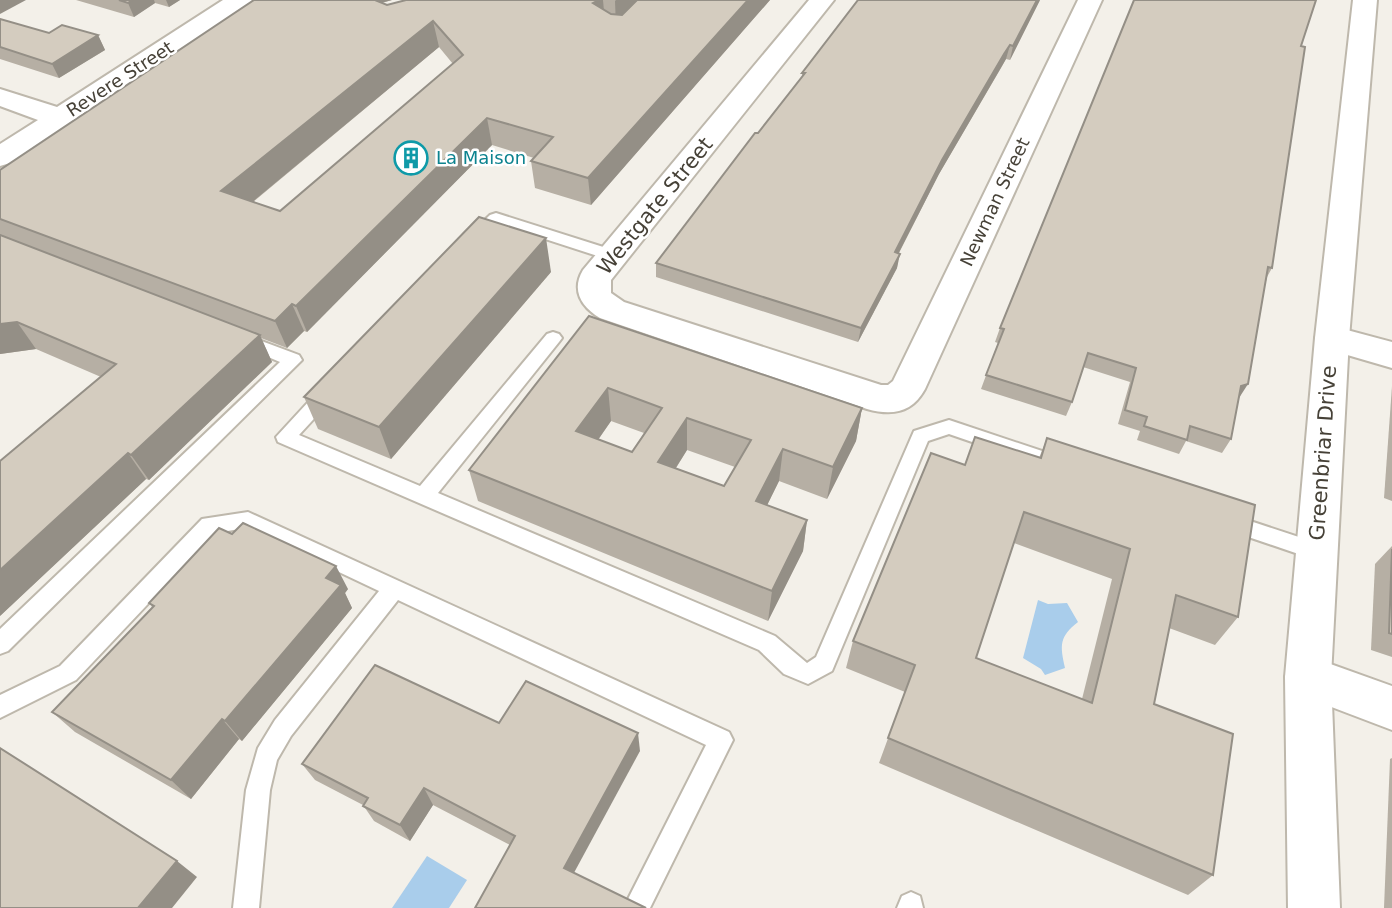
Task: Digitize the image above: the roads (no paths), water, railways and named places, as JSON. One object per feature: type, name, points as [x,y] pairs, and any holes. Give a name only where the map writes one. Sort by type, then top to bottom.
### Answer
[{"type":"street","name":"Revere Street","points":[[0,157],[240,0]]},
{"type":"street","name":"Westgate Street","points":[[822,0],[595,278],[593,291],[597,302],[612,310],[880,399],[896,400]]},
{"type":"street","name":"Newman Street","points":[[896,400],[907,389],[1090,0]]},
{"type":"street","name":"Greenbriar Drive","points":[[1314,908],[1308,677],[1332,338],[1365,0]]},
{"type":"street","points":[[0,97],[60,118]]},
{"type":"street","points":[[1332,338],[1392,355]]},
{"type":"street","points":[[1308,677],[1392,708]]},
{"type":"lane","points":[[457,258],[496,218],[613,256]]},
{"type":"lane","points":[[0,644],[293,360],[230,335]]},
{"type":"lane","points":[[424,496],[553,338]]},
{"type":"lane","points":[[342,377],[285,437],[767,643],[792,667],[808,674],[824,664],[921,436],[949,427],[1080,471]]},
{"type":"lane","points":[[1211,516],[1316,551]]},
{"type":"lane","points":[[0,707],[68,673],[209,525],[248,520],[720,740],[639,903]]},
{"type":"lane","points":[[246,908],[258,790],[266,756],[283,728],[394,588]]},
{"type":"water","points":[[1038,600],[1048,604],[1067,603],[1078,622],[1067,632],[1062,642],[1065,668],[1045,675],[1041,669],[1023,658]]},
{"type":"water","points":[[427,856],[467,880],[449,908],[392,908]]},
{"type":"place","name":"La Maison","points":[[411,158]]}]
